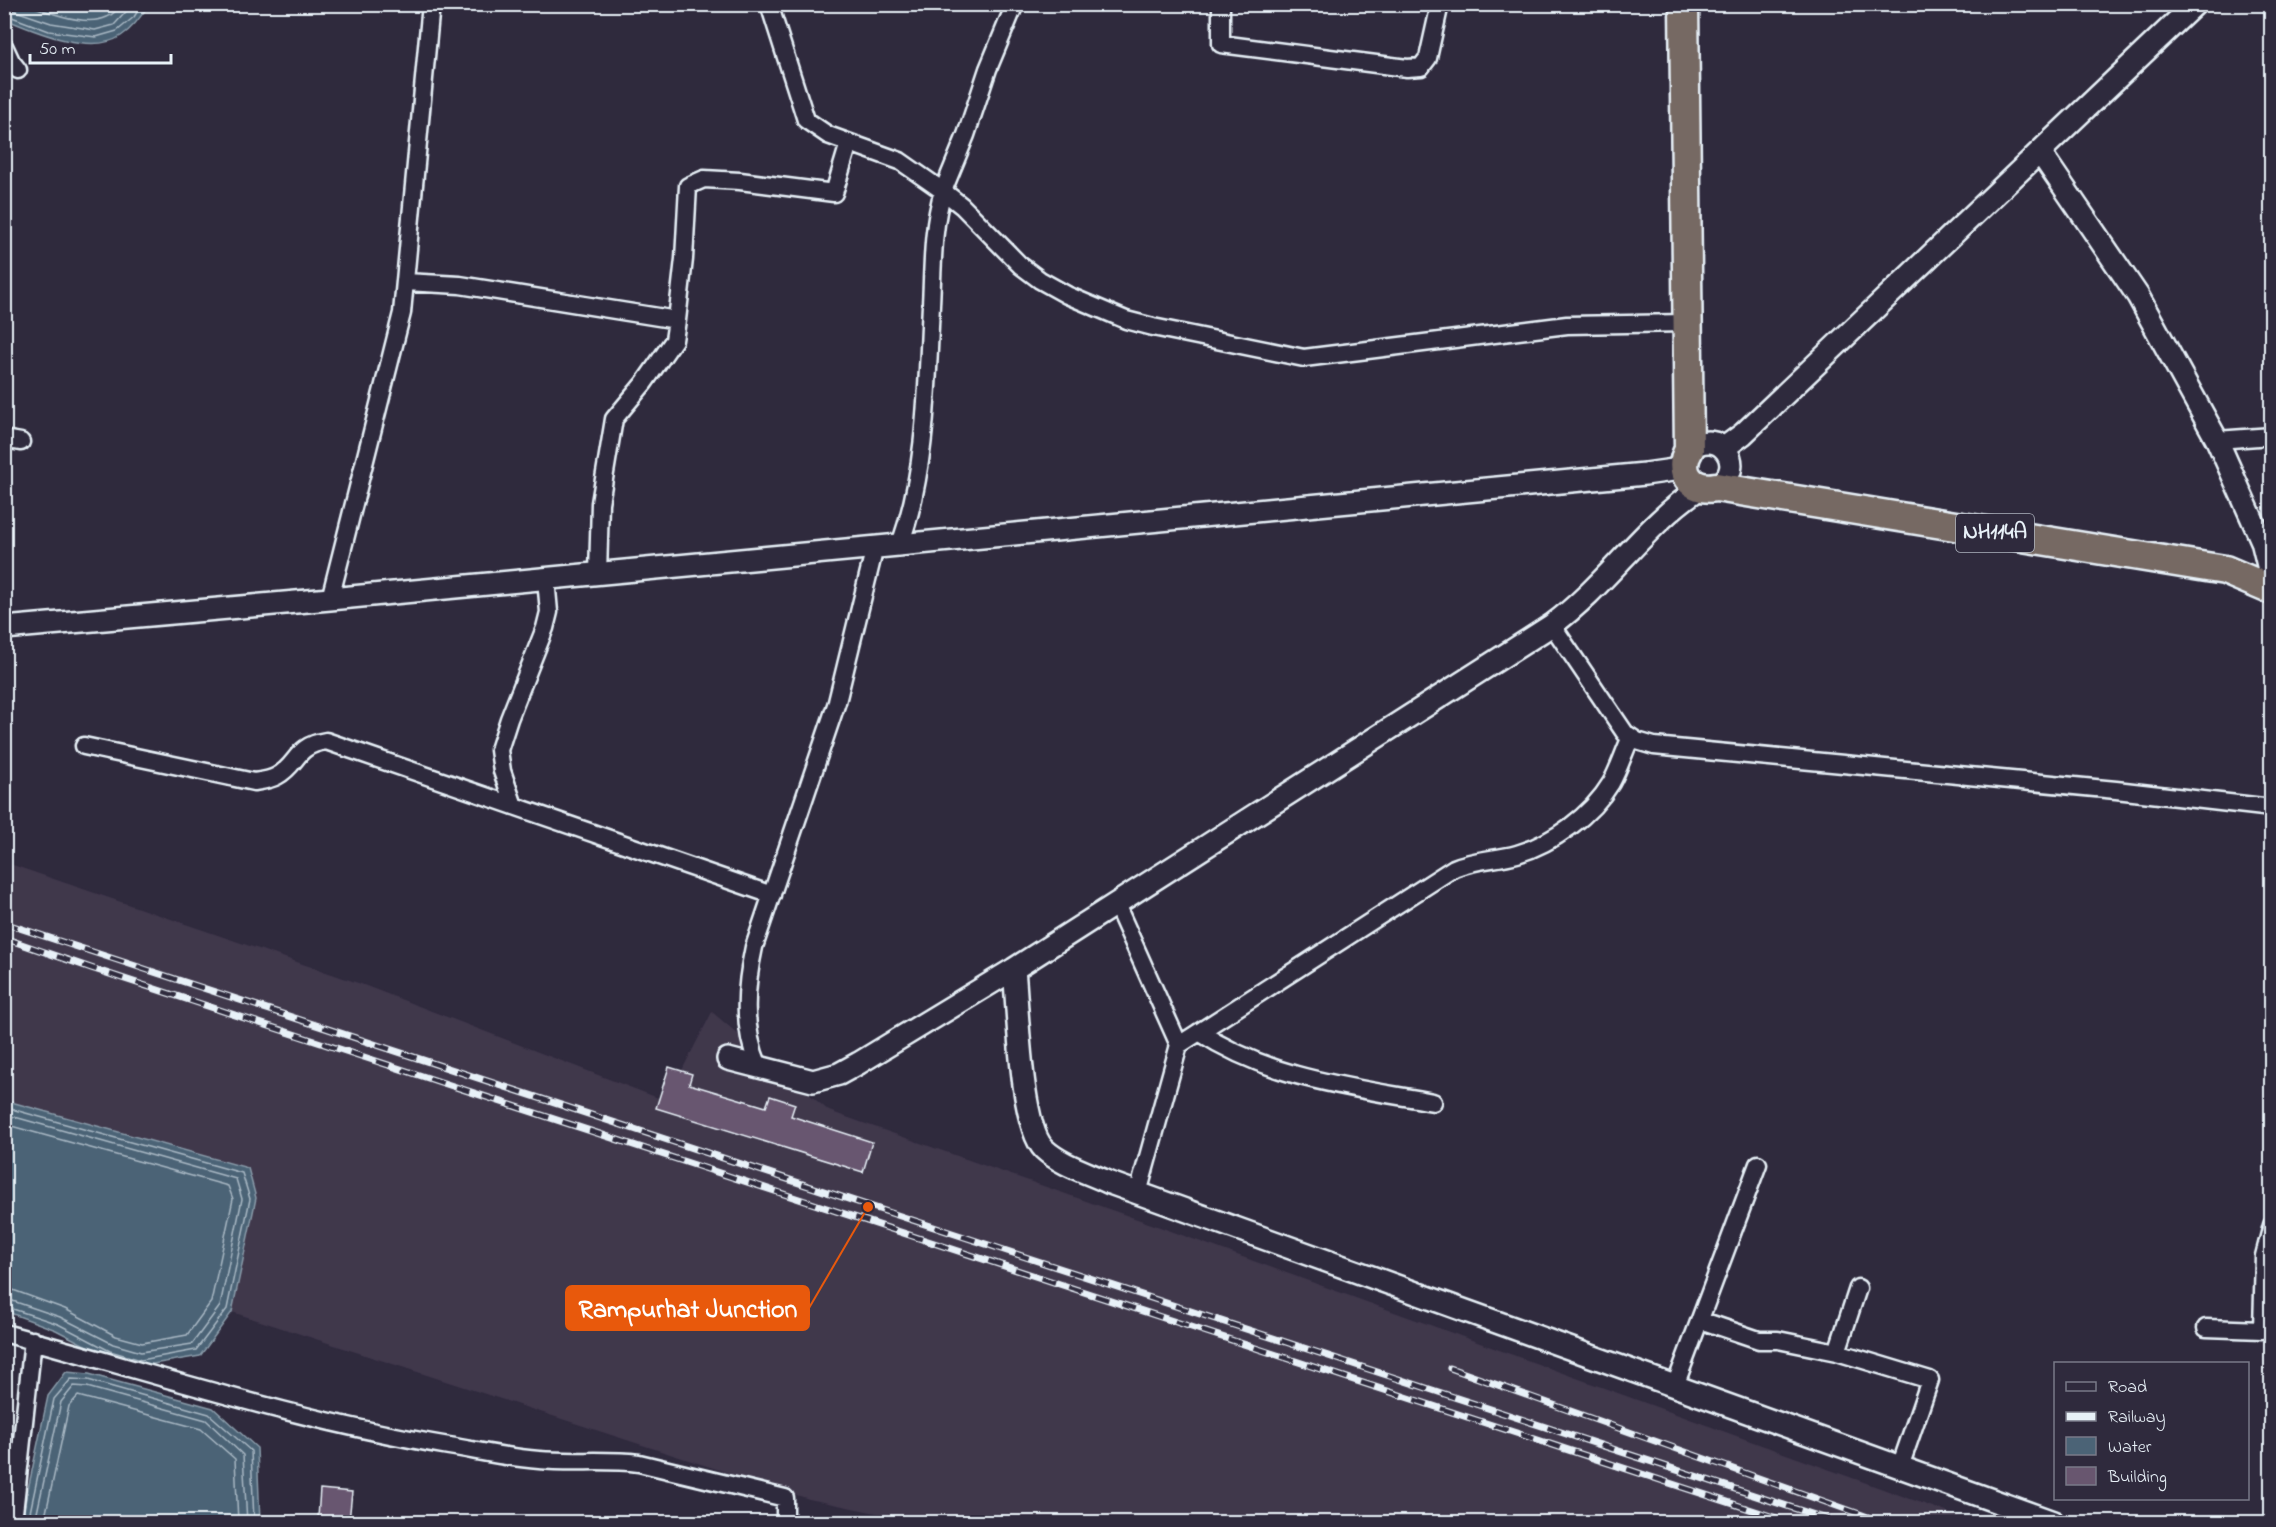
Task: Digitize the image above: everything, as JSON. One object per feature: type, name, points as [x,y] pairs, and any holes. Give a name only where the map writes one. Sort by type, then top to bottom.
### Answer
[{"type":"highway","points":[[1684,4],[1686,457],[1688,479],[1708,488]]},
{"type":"highway","name":"NH114A","points":[[1708,488],[2225,570],[2271,590]]},
{"type":"street","points":[[330,599],[402,313],[431,4]]},
{"type":"street","points":[[769,4],[806,120],[828,135],[900,162],[962,206],[1020,265],[1040,280],[1067,295],[1126,320],[1304,358],[1567,324],[1687,323]]},
{"type":"street","points":[[900,545],[914,499],[920,459],[937,212],[988,69],[1015,4]]},
{"type":"street","points":[[1221,4],[1221,44],[1407,68],[1421,67],[1428,58],[1440,4]]},
{"type":"street","points":[[1724,448],[1743,434],[2195,4]]},
{"type":"street","points":[[4,46],[18,70]]},
{"type":"street","points":[[598,574],[600,503],[614,419],[644,383],[674,340],[684,259],[688,186],[704,179],[740,181],[834,193],[849,143]]},
{"type":"street","points":[[2041,151],[2138,296],[2217,440],[2262,541],[2271,582]]},
{"type":"street","points":[[405,282],[460,285],[676,320]]},
{"type":"street","points":[[2217,440],[2271,436]]},
{"type":"street","points":[[4,628],[546,579],[1645,474],[1673,470],[1702,441],[1710,441],[1724,448],[1729,454],[1730,470],[1722,483],[1708,488],[1664,516],[1588,596],[1552,625],[1014,969],[839,1074],[813,1081],[728,1059]]},
{"type":"street","points":[[759,1067],[747,1021],[748,976],[754,947],[837,702],[875,548]]},
{"type":"street","points":[[514,806],[502,771],[499,750],[545,628],[549,612],[546,579]]},
{"type":"street","points":[[1552,625],[1625,733],[1637,741],[1654,746],[2104,789],[2271,808]]},
{"type":"street","points":[[1179,1045],[1455,868],[1469,862],[1500,859],[1521,853],[1539,846],[1567,829],[1592,807],[1610,783],[1631,736]]},
{"type":"street","points":[[84,746],[254,782],[278,776],[300,752],[313,743],[326,741],[772,895]]},
{"type":"street","points":[[1116,903],[1179,1045],[1138,1193]]},
{"type":"street","points":[[1014,969],[1026,1105],[1037,1139],[1043,1148],[1062,1160],[1110,1183],[2053,1522]]},
{"type":"street","points":[[1199,1032],[1218,1045],[1251,1061],[1308,1080],[1433,1102]]},
{"type":"street","points":[[1675,1386],[1758,1164]]},
{"type":"street","points":[[2206,1328],[2262,1330],[2264,1256],[2271,1225]]},
{"type":"street","points":[[1837,1352],[1858,1288]]},
{"type":"street","points":[[1700,1320],[1759,1340],[1778,1340],[1837,1352],[1930,1380],[1900,1467]]},
{"type":"street","points":[[4,1333],[304,1417],[447,1446],[537,1460],[571,1462],[618,1460],[639,1463],[785,1497],[785,1522]]},
{"type":"street","points":[[14,1522],[33,1340]]},
{"type":"shaded area","points":[[4,862],[361,984],[666,1101],[712,1012],[829,1111],[1157,1226],[1974,1522],[919,1522],[809,1499],[232,1312],[256,1198],[248,1168],[5,1100]]},
{"type":"water","points":[[4,5],[149,5],[133,26],[121,36],[109,42],[79,43],[31,30],[5,19]]},
{"type":"water","points":[[4,1100],[248,1168],[256,1198],[232,1312],[200,1356],[141,1366],[108,1357],[56,1330],[5,1311]]},
{"type":"water","points":[[66,1372],[89,1374],[213,1408],[257,1448],[260,1522],[21,1522],[48,1396]]},
{"type":"building","points":[[669,1067],[692,1074],[689,1084],[766,1107],[770,1096],[795,1104],[791,1116],[872,1142],[863,1172],[656,1108]]},
{"type":"building","points":[[320,1489],[352,1492],[349,1521],[318,1518]]},
{"type":"railway","points":[[4,923],[1836,1522]]},
{"type":"railway","points":[[4,938],[1789,1522]]},
{"type":"railway","points":[[1450,1368],[1882,1522]]},
{"type":"place","name":"Rampurhat Junction","points":[[868,1207]]}]
